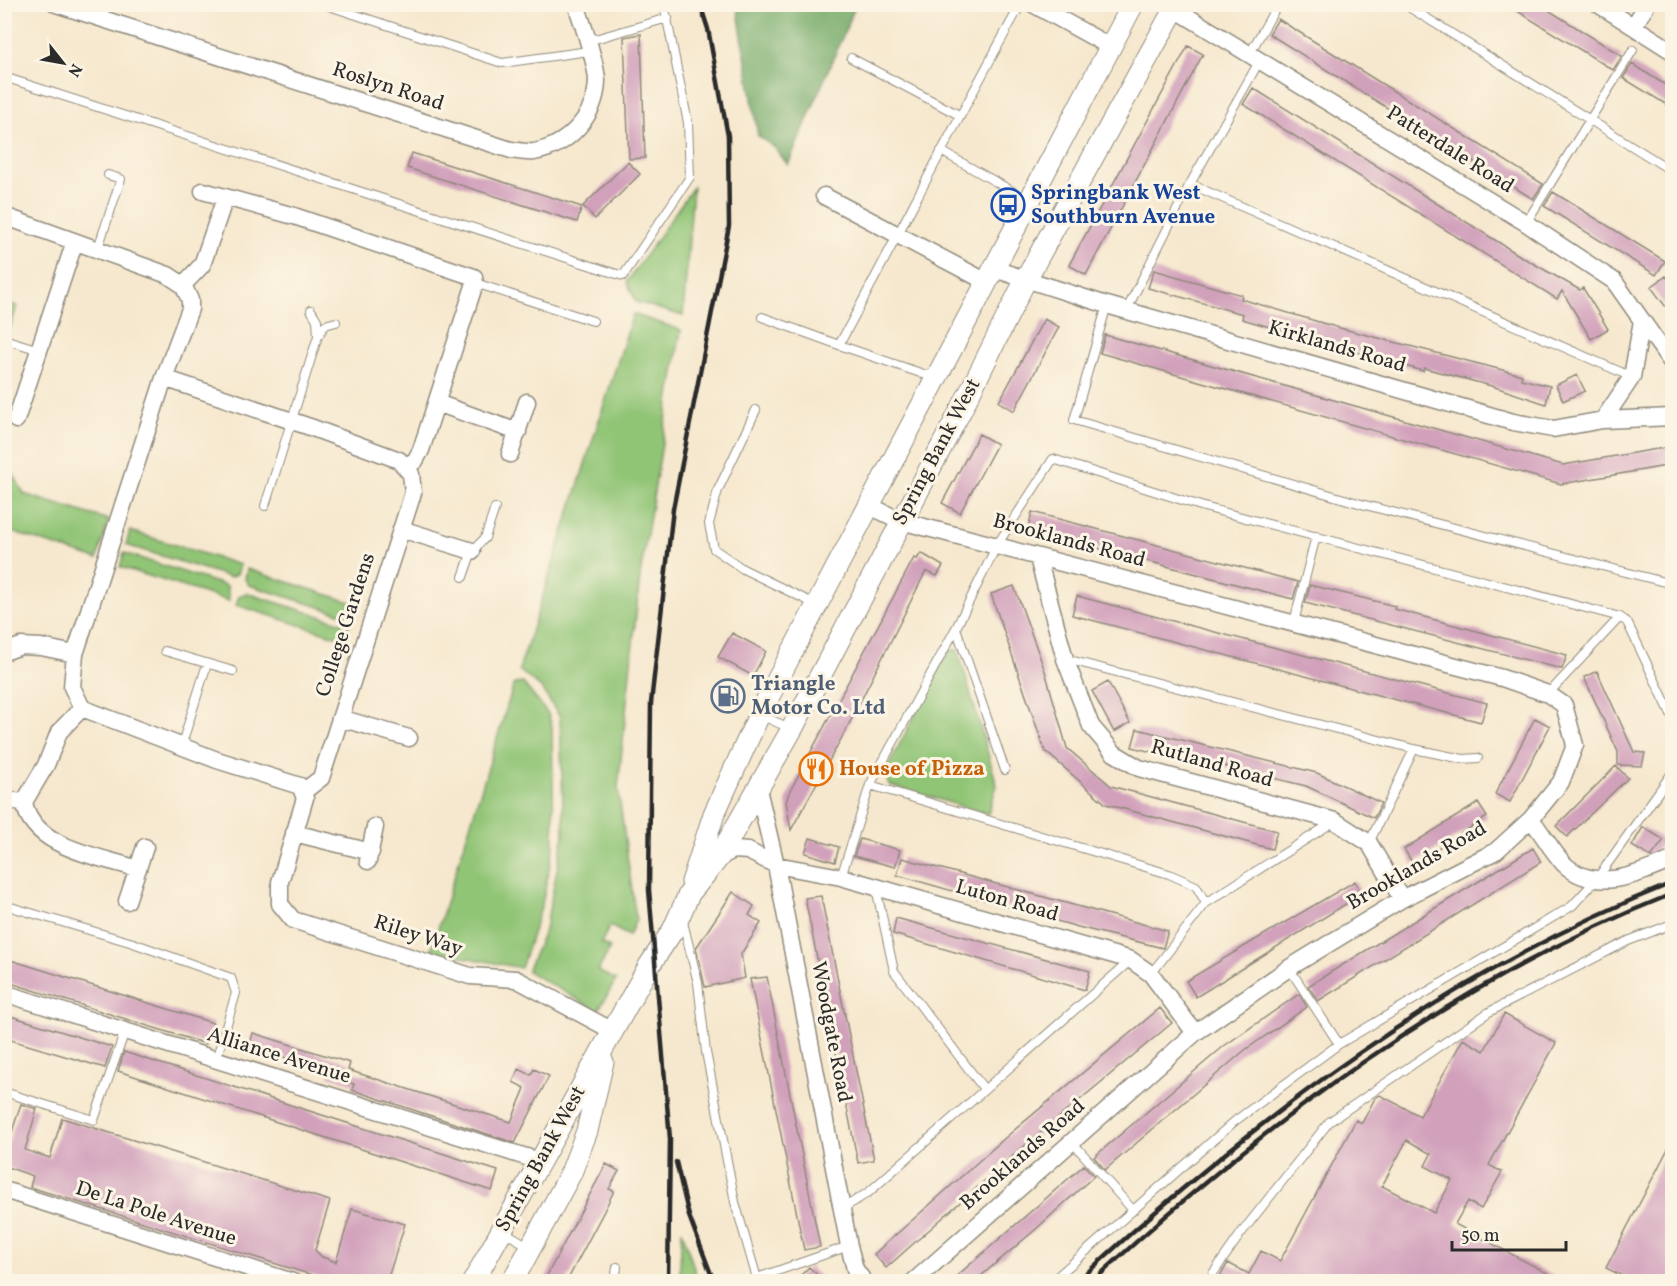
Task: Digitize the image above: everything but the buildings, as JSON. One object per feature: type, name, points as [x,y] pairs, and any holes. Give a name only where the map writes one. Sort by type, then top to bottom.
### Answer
[{"type":"street","name":"Roslyn Road","points":[[56,4],[511,150],[532,152],[557,144],[580,126],[592,104],[597,80],[576,4]]},
{"type":"street","points":[[1033,4],[1109,46]]},
{"type":"street","name":"Spring Bank West","points":[[473,1281],[611,1034],[673,930],[714,814],[759,715],[1133,4]]},
{"type":"street","points":[[1598,4],[1672,51]]},
{"type":"street","points":[[1634,26],[1647,4]]},
{"type":"street","name":"Spring Bank West","points":[[684,902],[719,856],[792,729],[961,410],[1025,281],[1173,6]]},
{"type":"street","name":"Patterdale Road","points":[[1173,6],[1526,224],[1614,281],[1672,363]]},
{"type":"street","points":[[164,378],[291,420],[399,460],[404,466],[415,460],[421,450],[475,283],[474,277],[294,216],[203,191]]},
{"type":"street","name":"Kirklands Road","points":[[824,196],[898,236],[990,276],[1025,281],[1513,422],[1553,429],[1603,420],[1672,417]]},
{"type":"street","points":[[183,285],[202,265],[225,198]]},
{"type":"street","points":[[4,216],[46,230],[74,244],[158,271],[183,285],[190,300],[190,309],[164,378],[75,654],[72,687],[82,708],[217,760],[300,786],[303,792]]},
{"type":"street","points":[[16,420],[74,244]]},
{"type":"street","points":[[1603,420],[1632,377],[1642,321]]},
{"type":"street","points":[[510,454],[527,402]]},
{"type":"street","points":[[436,403],[518,432]]},
{"type":"street","name":"College Gardens","points":[[303,792],[321,778],[413,493],[411,474],[404,466]]},
{"type":"street","name":"Brooklands Road","points":[[870,506],[901,521],[1502,678],[1548,694],[1564,705],[1575,746],[1561,782],[1531,819],[1496,851],[1402,899],[1289,968],[1196,1032],[913,1281]]},
{"type":"street","points":[[401,529],[472,551]]},
{"type":"street","name":"Rutland Road","points":[[1038,558],[1065,659],[1090,726],[1114,753],[1139,768],[1335,821],[1369,843],[1402,899]]},
{"type":"street","points":[[4,652],[21,646],[75,654]]},
{"type":"street","points":[[82,708],[58,732],[46,765],[24,802],[27,814],[35,828],[48,839],[138,869]]},
{"type":"street","points":[[340,718],[409,738]]},
{"type":"street","name":"Woodgate Road","points":[[759,789],[776,865],[849,1246],[855,1269],[864,1281]]},
{"type":"street","name":"Riley Way","points":[[303,792],[305,798],[280,882],[280,904],[293,920],[470,976],[516,979],[611,1034]]},
{"type":"street","points":[[4,800],[24,802]]},
{"type":"street","points":[[1531,819],[1564,864],[1584,878],[1615,879],[1672,860]]},
{"type":"street","points":[[294,833],[370,857],[375,827]]},
{"type":"street","points":[[127,901],[145,847]]},
{"type":"street","name":"Luton Road","points":[[719,856],[735,850],[748,850],[776,865],[876,887],[1131,960],[1151,974],[1196,1032]]},
{"type":"street","name":"Alliance Avenue","points":[[4,993],[539,1161]]},
{"type":"street","name":"Spring Bank West","points":[[512,1281],[571,1173],[587,1131],[611,1034]]},
{"type":"street","name":"De La Pole Avenue","points":[[4,1190],[293,1281]]},
{"type":"lane","points":[[323,4],[502,63],[588,46],[668,18]]},
{"type":"lane","points":[[4,77],[623,276],[690,177],[688,123],[664,4]]},
{"type":"lane","points":[[839,345],[959,116],[1021,4]]},
{"type":"lane","points":[[1125,311],[1255,56],[1278,4]]},
{"type":"lane","points":[[1404,4],[1672,171]]},
{"type":"lane","points":[[1526,224],[1633,50]]},
{"type":"lane","points":[[852,58],[959,116]]},
{"type":"lane","points":[[941,151],[1029,200]]},
{"type":"lane","points":[[97,251],[122,179],[108,175]]},
{"type":"lane","points":[[1190,184],[1632,377]]},
{"type":"lane","points":[[475,283],[593,321]]},
{"type":"lane","points":[[1107,305],[1074,420],[1365,505],[1672,584]]},
{"type":"lane","points":[[311,310],[317,320],[318,336]]},
{"type":"lane","points":[[762,317],[938,378]]},
{"type":"lane","points":[[265,506],[318,336],[325,325],[336,322]]},
{"type":"lane","points":[[4,339],[39,350]]},
{"type":"lane","points":[[756,410],[718,490],[709,524],[714,549],[743,569],[818,605]]},
{"type":"lane","points":[[841,878],[870,785],[956,628],[997,545],[1053,459],[1204,507],[1620,617],[1627,622],[1672,716]]},
{"type":"lane","points":[[463,577],[472,551],[485,538],[495,508]]},
{"type":"lane","points":[[1294,622],[1316,536]]},
{"type":"lane","points":[[1548,694],[1620,617]]},
{"type":"lane","points":[[956,628],[1005,770]]},
{"type":"lane","points":[[165,651],[233,671]]},
{"type":"lane","points":[[1065,659],[1414,748],[1463,759],[1478,758]]},
{"type":"lane","points":[[181,747],[207,664]]},
{"type":"lane","points":[[759,715],[792,729]]},
{"type":"lane","points":[[1369,843],[1414,748]]},
{"type":"lane","points":[[1051,1281],[1235,1120],[1340,1044],[1572,906],[1596,880],[1672,773]]},
{"type":"lane","points":[[870,785],[1169,874],[1196,886],[1206,903]]},
{"type":"lane","points":[[1151,974],[1206,903],[1335,821]]},
{"type":"lane","points":[[876,887],[894,971],[984,1089]]},
{"type":"lane","points":[[684,902],[698,983],[706,1052],[731,1181],[757,1280],[849,1246]]},
{"type":"lane","points":[[4,904],[133,944],[231,978],[236,993],[216,1060]]},
{"type":"lane","points":[[1207,1281],[1242,1232],[1329,1122],[1489,1012],[1628,941],[1672,924]]},
{"type":"lane","points":[[842,1209],[869,1192],[1131,960]]},
{"type":"lane","points":[[1289,968],[1340,1044]]},
{"type":"lane","points":[[4,1092],[94,1120],[125,1031]]},
{"type":"lane","points":[[1072,1142],[1132,1209]]},
{"type":"lane","points":[[501,1230],[531,1247]]},
{"type":"lane","points":[[615,1281],[617,1267]]},
{"type":"green space","points":[[737,5],[856,5],[788,165],[775,148],[758,136]]},
{"type":"green space","points":[[693,187],[683,316],[636,302],[627,282]]},
{"type":"green space","points":[[5,302],[17,306],[5,344]]},
{"type":"green space","points":[[633,314],[681,330],[640,576],[618,788],[636,920],[629,936],[610,926],[601,943],[610,948],[598,971],[616,980],[598,1011],[527,971],[545,930],[564,835],[560,717],[541,688],[519,670]]},
{"type":"green space","points":[[4,456],[24,494],[109,520],[97,559],[12,532],[5,536]]},
{"type":"green space","points":[[130,531],[240,565],[237,574],[230,577],[126,545]]},
{"type":"green space","points":[[124,553],[227,586],[229,601],[120,567]]},
{"type":"green space","points":[[247,569],[357,604],[352,617],[249,585],[245,579]]},
{"type":"green space","points":[[246,593],[349,625],[345,639],[236,605],[239,596]]},
{"type":"green space","points":[[949,650],[958,650],[997,785],[988,814],[889,785],[884,774]]},
{"type":"green space","points":[[523,683],[548,714],[552,726],[554,845],[542,904],[521,968],[431,951],[514,684]]},
{"type":"green space","points":[[682,1230],[698,1281],[679,1281]]},
{"type":"railway","points":[[668,1282],[670,1139],[649,890],[651,703],[673,509],[729,226],[728,136],[708,29],[700,4]]},
{"type":"railway","points":[[1077,1282],[1213,1163],[1357,1055],[1432,1005],[1509,960],[1589,919],[1672,883]]},
{"type":"railway","points":[[1092,1282],[1224,1167],[1293,1112],[1365,1061],[1438,1013],[1514,969],[1592,929],[1672,894]]},
{"type":"railway","points":[[676,1162],[689,1216],[714,1282]]},
{"type":"place","name":"Springbank West Southburn Avenue","points":[[1008,205]]},
{"type":"place","name":"Triangle Motor Co. Ltd","points":[[728,696]]},
{"type":"place","name":"House of Pizza","points":[[816,769]]}]
